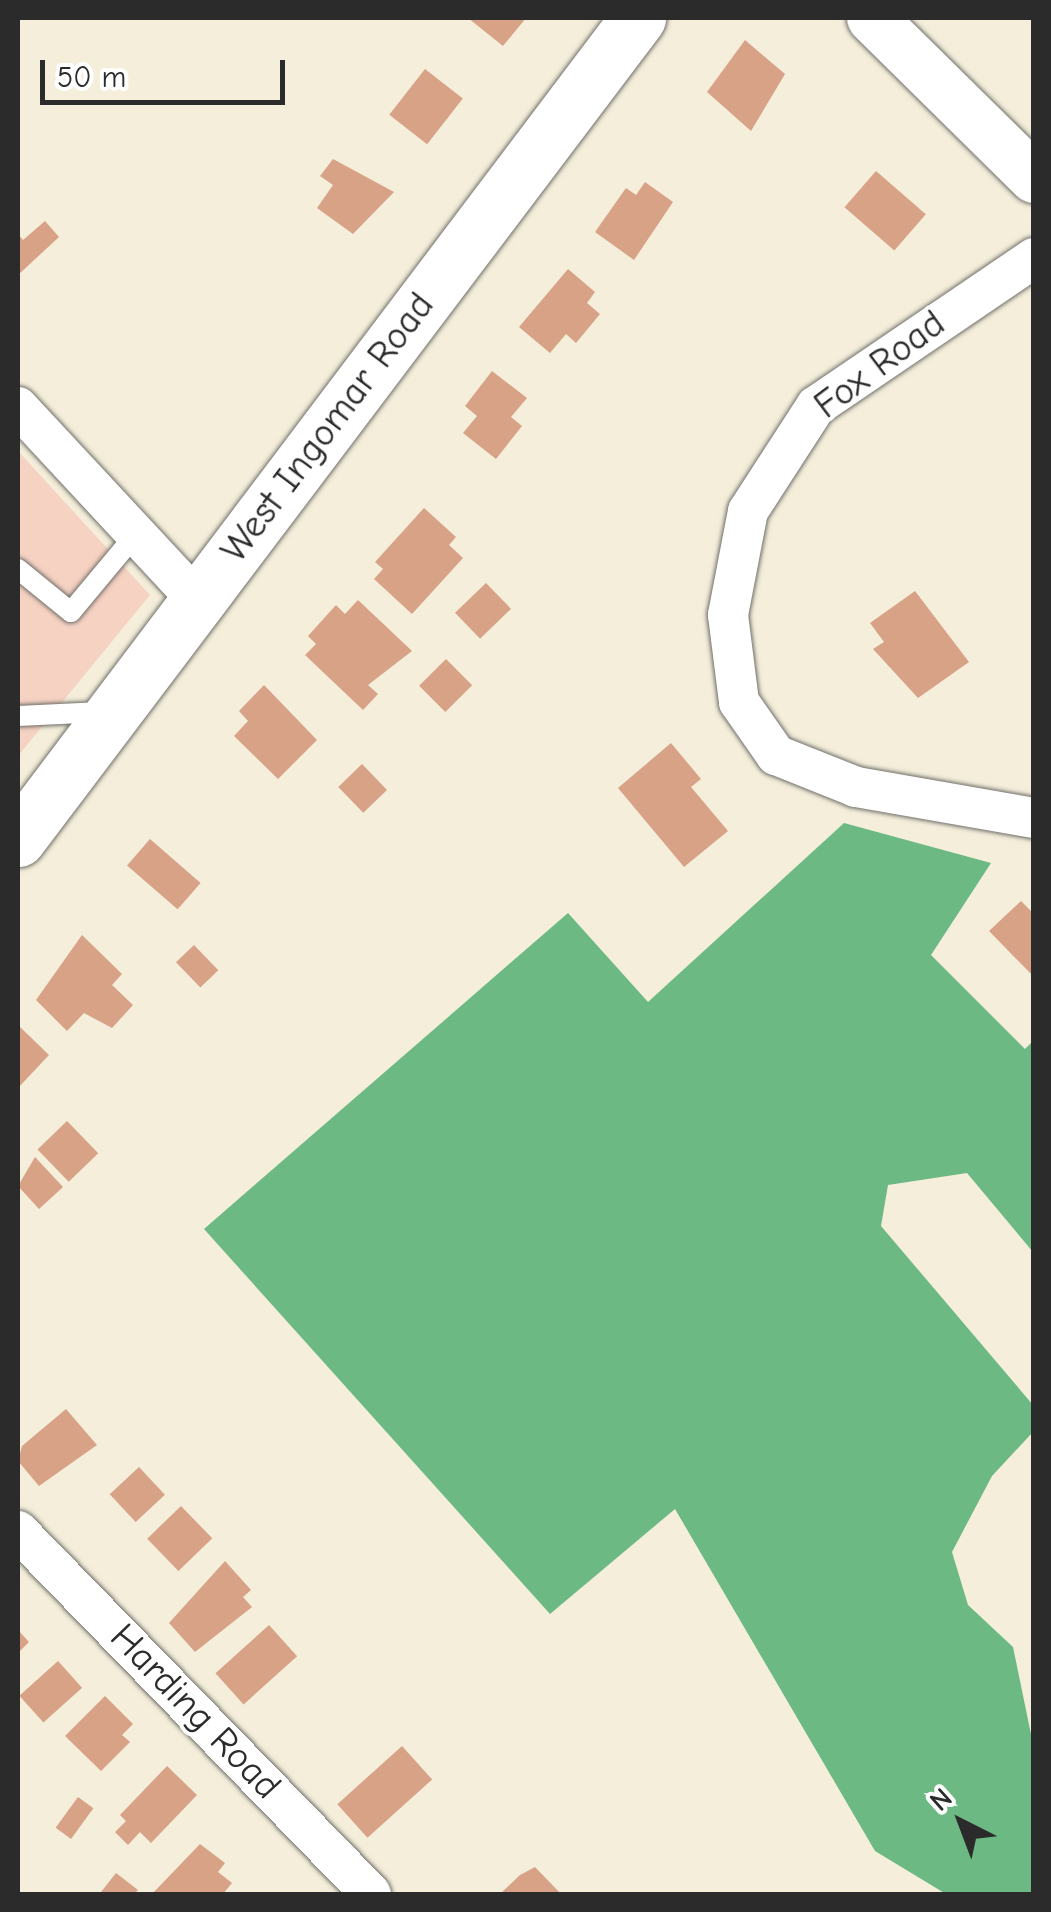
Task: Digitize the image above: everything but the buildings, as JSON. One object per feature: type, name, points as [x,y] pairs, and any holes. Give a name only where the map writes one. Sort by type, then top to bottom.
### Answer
[{"type":"main road","name":"West Ingomar Road","points":[[18,839],[638,18]]},
{"type":"street","points":[[872,18],[1034,178]]},
{"type":"street","name":"Fox Road","points":[[1034,258],[816,406],[748,511],[728,615],[739,702],[776,756],[856,787],[1034,818]]},
{"type":"street","points":[[18,407],[198,600]]},
{"type":"street","name":"Harding Road","points":[[18,1531],[371,1894]]},
{"type":"lane","points":[[18,569],[71,612],[136,534]]},
{"type":"lane","points":[[18,716],[114,711]]},
{"type":"shaded area","points":[[18,451],[150,595],[18,756]]},
{"type":"green space","points":[[844,823],[991,863],[931,955],[1025,1049],[1033,1041],[1033,1252],[967,1173],[888,1185],[881,1226],[1033,1405],[1033,1432],[992,1476],[952,1552],[968,1605],[1013,1647],[1033,1744],[1033,1894],[946,1894],[875,1851],[675,1509],[550,1614],[204,1229],[568,913],[648,1002]]}]
